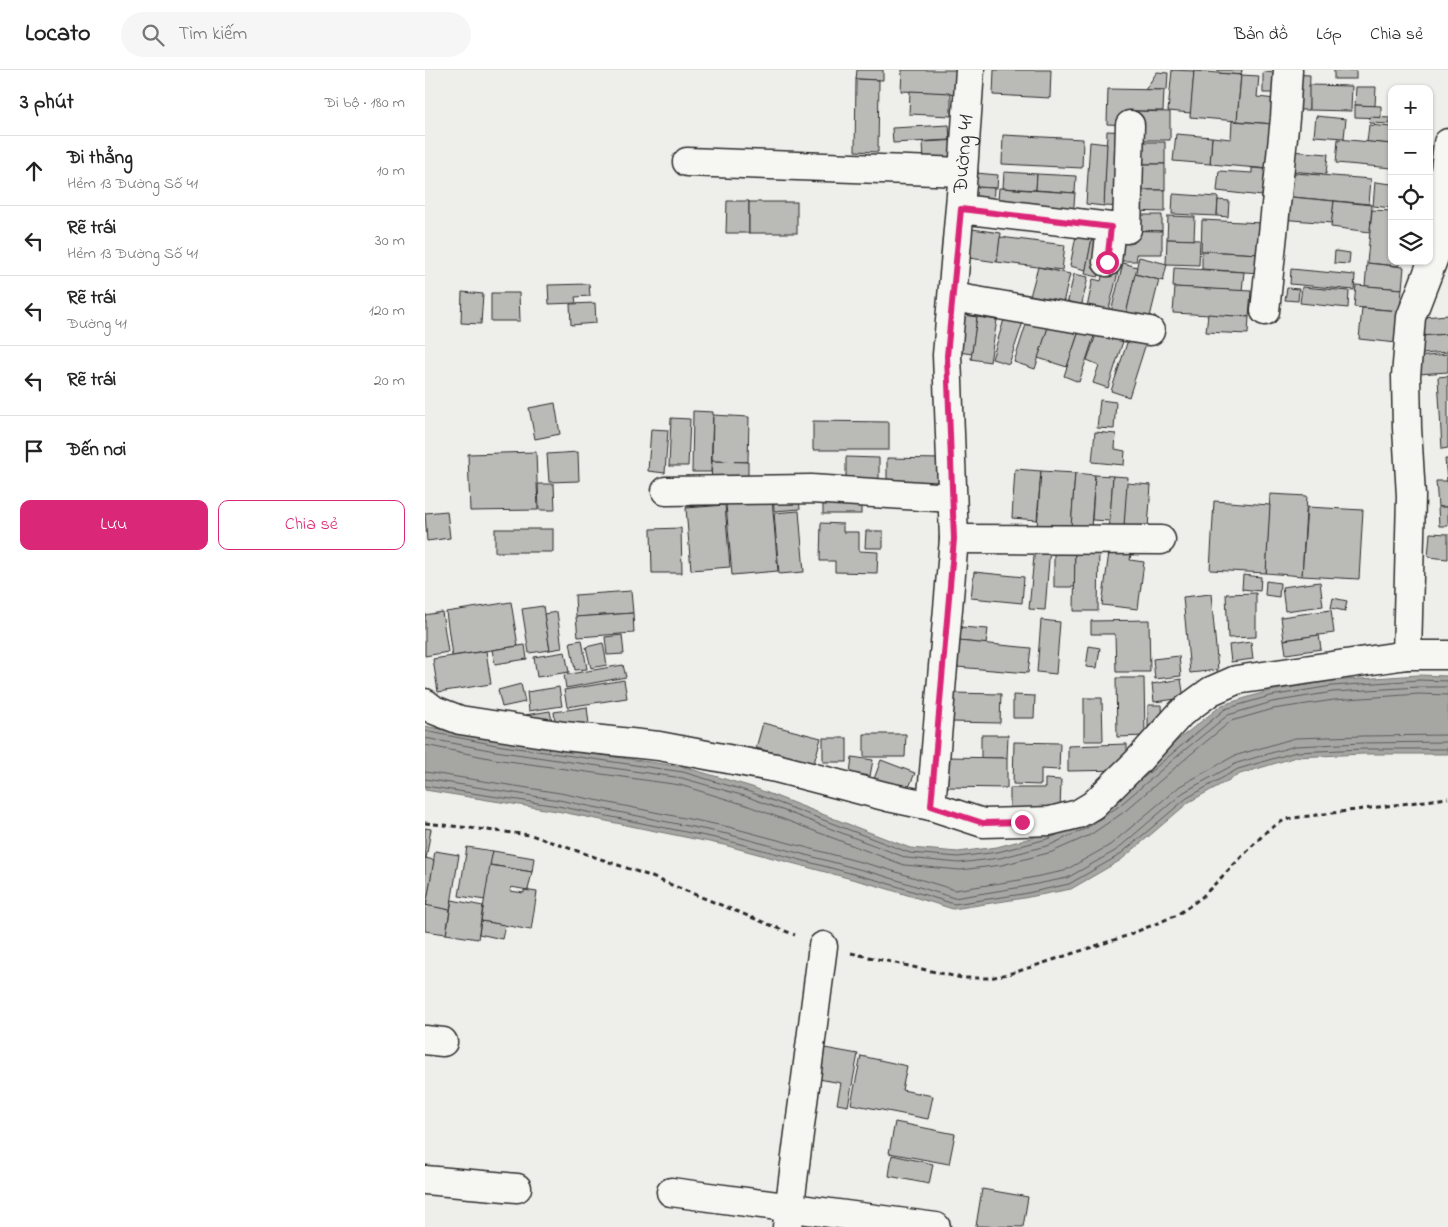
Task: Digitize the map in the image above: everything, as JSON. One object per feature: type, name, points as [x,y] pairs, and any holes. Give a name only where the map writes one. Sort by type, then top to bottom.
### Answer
[{"type":"street","name":"Đường 41","points":[[931,806],[954,539],[947,356],[961,209],[970,70]]},
{"type":"street","points":[[1265,311],[1285,118],[1288,70]]},
{"type":"street","points":[[961,209],[1127,230],[1130,125]]},
{"type":"street","points":[[1407,656],[1411,496],[1405,376],[1411,317],[1442,252],[1448,144]]},
{"type":"street","points":[[687,162],[963,172]]},
{"type":"street","points":[[1107,262],[1111,227]]},
{"type":"street","points":[[953,296],[1150,331]]},
{"type":"street","points":[[666,491],[811,489],[952,498]]},
{"type":"street","points":[[954,539],[1161,540]]},
{"type":"street","points":[[425,703],[435,710],[460,720],[564,736],[669,748],[776,768],[931,806],[983,823],[1050,821],[1078,814],[1093,805],[1136,763],[1181,713],[1211,690],[1236,680],[1407,656],[1448,655]]},
{"type":"street","points":[[788,1217],[823,946]]},
{"type":"street","points":[[425,1180],[517,1188]]},
{"type":"street","points":[[671,1192],[788,1217],[936,1227]]},
{"type":"path","points":[[425,823],[531,834],[647,874],[823,946],[961,978],[990,978],[1016,972],[1126,936],[1177,915],[1202,897],[1268,830],[1286,819],[1448,798]]},
{"type":"water","points":[[1418,675],[1448,676],[1448,754],[1364,754],[1296,757],[1240,774],[1189,802],[1121,860],[1071,889],[953,909],[878,886],[724,845],[557,811],[425,790],[425,726],[496,740],[684,767],[752,787],[910,848],[958,852],[997,847],[1046,834],[1112,797],[1179,739],[1222,705],[1269,691],[1331,681]]},
{"type":"building","points":[[857,70],[883,70],[883,80],[856,79]]},
{"type":"building","points":[[902,70],[965,70],[964,94],[901,91]]},
{"type":"building","points":[[994,70],[1051,70],[1050,98],[993,95]]},
{"type":"building","points":[[1172,70],[1194,71],[1191,113],[1168,111]]},
{"type":"building","points":[[1218,70],[1242,70],[1241,75],[1218,73]]},
{"type":"building","points":[[1334,70],[1356,70],[1356,79],[1334,79]]},
{"type":"building","points":[[1194,71],[1241,75],[1237,121],[1190,117]]},
{"type":"building","points":[[1157,72],[1168,73],[1167,90],[1145,90]]},
{"type":"building","points":[[1263,72],[1277,73],[1276,93],[1263,93]]},
{"type":"building","points":[[1290,74],[1310,75],[1309,110],[1289,110]]},
{"type":"building","points":[[1241,75],[1259,76],[1257,97],[1276,99],[1274,124],[1237,121]]},
{"type":"building","points":[[856,79],[879,80],[878,152],[855,151]]},
{"type":"building","points":[[1309,85],[1352,86],[1351,111],[1309,110]]},
{"type":"building","points":[[1356,87],[1376,87],[1375,106],[1355,105]]},
{"type":"building","points":[[1108,89],[1164,90],[1163,111],[1131,111],[1131,125],[1107,124]]},
{"type":"building","points":[[910,91],[951,93],[951,116],[909,114]]},
{"type":"building","points":[[1355,105],[1381,106],[1381,118],[1355,117]]},
{"type":"building","points":[[1135,111],[1170,112],[1170,140],[1135,140]]},
{"type":"building","points":[[1316,116],[1346,119],[1344,138],[1314,136]]},
{"type":"building","points":[[1370,117],[1388,118],[1388,124],[1369,123]]},
{"type":"building","points":[[1232,121],[1274,124],[1270,169],[1210,164],[1212,137],[1231,139]]},
{"type":"building","points":[[949,125],[950,140],[893,143],[892,128]]},
{"type":"building","points":[[1369,125],[1388,127],[1388,144],[1367,142]]},
{"type":"building","points":[[1107,131],[1129,132],[1125,207],[1104,206]]},
{"type":"building","points":[[1176,134],[1212,137],[1210,164],[1173,161]]},
{"type":"building","points":[[1003,135],[1083,139],[1082,168],[1002,164]]},
{"type":"building","points":[[1338,139],[1388,144],[1388,168],[1336,163]]},
{"type":"building","points":[[960,140],[961,165],[924,161],[923,142]]},
{"type":"building","points":[[1090,142],[1107,144],[1104,206],[1086,204]]},
{"type":"building","points":[[1132,142],[1165,142],[1165,164],[1133,164]]},
{"type":"building","points":[[1290,151],[1328,154],[1326,174],[1289,171]]},
{"type":"building","points":[[1133,164],[1165,164],[1165,190],[1130,190]]},
{"type":"building","points":[[1252,168],[1265,169],[1262,196],[1217,191],[1219,171],[1252,173]]},
{"type":"building","points":[[1004,172],[1037,174],[1036,190],[1003,188]]},
{"type":"building","points":[[1282,172],[1371,179],[1369,204],[1281,196]]},
{"type":"building","points":[[976,173],[998,175],[997,188],[975,187]]},
{"type":"building","points":[[1037,174],[1076,176],[1075,193],[1036,190]]},
{"type":"building","points":[[1375,182],[1388,184],[1388,208],[1373,206]]},
{"type":"building","points":[[975,187],[994,188],[993,209],[973,207]]},
{"type":"building","points":[[999,188],[1075,193],[1073,217],[997,212]]},
{"type":"building","points":[[1130,190],[1165,190],[1165,212],[1130,211]]},
{"type":"building","points":[[1173,194],[1218,197],[1217,216],[1172,214]]},
{"type":"building","points":[[1281,196],[1334,201],[1332,223],[1279,219]]},
{"type":"building","points":[[1218,200],[1229,201],[1228,217],[1217,216]]},
{"type":"building","points":[[727,201],[749,201],[749,233],[726,233]]},
{"type":"building","points":[[1334,201],[1372,205],[1370,232],[1331,227]]},
{"type":"building","points":[[749,202],[797,202],[797,233],[749,233]]},
{"type":"building","points":[[1372,210],[1388,211],[1388,265],[1367,263]]},
{"type":"building","points":[[1124,215],[1162,215],[1162,231],[1124,230]]},
{"type":"building","points":[[1168,216],[1195,217],[1194,240],[1167,239]]},
{"type":"building","points":[[1202,220],[1262,223],[1260,254],[1201,251]]},
{"type":"building","points":[[1078,226],[1094,229],[1086,270],[1070,266]]},
{"type":"building","points":[[972,229],[1001,233],[997,262],[969,258]]},
{"type":"building","points":[[1110,230],[1162,231],[1162,254],[1136,254],[1137,261],[1110,261]]},
{"type":"building","points":[[1093,233],[1106,235],[1098,277],[1085,274]]},
{"type":"building","points":[[1000,237],[1065,245],[1062,270],[997,262]]},
{"type":"building","points":[[1167,239],[1200,240],[1199,265],[1166,264]]},
{"type":"building","points":[[1202,251],[1260,254],[1259,273],[1202,269]]},
{"type":"building","points":[[1335,251],[1350,253],[1349,264],[1334,263]]},
{"type":"building","points":[[1139,257],[1167,264],[1163,281],[1135,274]]},
{"type":"building","points":[[1123,263],[1137,267],[1125,319],[1110,316]]},
{"type":"building","points":[[1367,263],[1404,267],[1402,289],[1365,286]]},
{"type":"building","points":[[1038,267],[1070,274],[1062,307],[1029,300]]},
{"type":"building","points":[[1174,268],[1244,272],[1242,291],[1173,287]]},
{"type":"building","points":[[1104,269],[1118,272],[1107,317],[1086,312],[1093,279],[1101,281]]},
{"type":"building","points":[[1291,269],[1355,275],[1354,290],[1290,284]]},
{"type":"building","points":[[1074,274],[1088,277],[1080,312],[1066,309]]},
{"type":"building","points":[[1135,274],[1159,280],[1148,325],[1125,319]]},
{"type":"building","points":[[589,284],[590,296],[575,297],[576,303],[549,304],[548,285]]},
{"type":"building","points":[[1356,285],[1402,289],[1400,311],[1354,307]]},
{"type":"building","points":[[1175,287],[1251,291],[1249,317],[1173,313]]},
{"type":"building","points":[[1302,287],[1349,291],[1348,308],[1300,303]]},
{"type":"building","points":[[1287,288],[1299,289],[1298,301],[1285,300]]},
{"type":"building","points":[[462,292],[483,294],[481,324],[461,323]]},
{"type":"building","points":[[491,293],[519,293],[520,321],[491,321]]},
{"type":"building","points":[[595,303],[596,323],[571,325],[570,304]]},
{"type":"building","points":[[1362,308],[1400,311],[1397,343],[1359,339]]},
{"type":"building","points":[[1031,309],[1052,315],[1035,369],[1014,362]]},
{"type":"building","points":[[1006,313],[1024,319],[1009,364],[992,359]]},
{"type":"building","points":[[958,314],[977,317],[972,354],[952,351]]},
{"type":"building","points":[[1208,314],[1249,317],[1248,334],[1206,332]]},
{"type":"building","points":[[1052,315],[1081,325],[1067,367],[1038,358]]},
{"type":"building","points":[[1448,315],[1448,334],[1425,336],[1423,317]]},
{"type":"building","points":[[977,317],[997,320],[990,362],[971,359]]},
{"type":"building","points":[[1081,325],[1096,330],[1079,382],[1064,376]]},
{"type":"building","points":[[1099,326],[1125,335],[1108,388],[1093,383],[1099,365],[1087,360]]},
{"type":"building","points":[[1131,331],[1148,337],[1129,397],[1111,391]]},
{"type":"building","points":[[1448,334],[1448,352],[1422,354],[1420,336]]},
{"type":"building","points":[[1448,354],[1448,372],[1418,374],[1416,357]]},
{"type":"building","points":[[1448,376],[1448,448],[1442,449],[1438,377]]},
{"type":"building","points":[[1100,400],[1116,402],[1114,429],[1097,428]]},
{"type":"building","points":[[555,403],[560,434],[535,439],[529,408]]},
{"type":"building","points":[[693,411],[713,412],[711,472],[692,472]]},
{"type":"building","points":[[713,415],[749,417],[748,462],[712,461]]},
{"type":"building","points":[[671,418],[690,419],[688,466],[669,466]]},
{"type":"building","points":[[813,421],[889,422],[889,450],[813,450]]},
{"type":"building","points":[[651,429],[668,430],[665,473],[648,471]]},
{"type":"building","points":[[1095,432],[1116,434],[1115,449],[1125,451],[1124,465],[1092,462]]},
{"type":"building","points":[[536,452],[538,510],[470,511],[468,454]]},
{"type":"building","points":[[578,452],[579,481],[549,482],[547,454]]},
{"type":"building","points":[[846,457],[879,458],[879,490],[846,490]]},
{"type":"building","points":[[887,458],[942,459],[942,493],[887,492]]},
{"type":"building","points":[[1445,459],[1448,459],[1448,481],[1447,481]]},
{"type":"building","points":[[712,461],[748,462],[748,486],[711,485]]},
{"type":"building","points":[[1015,469],[1041,471],[1037,520],[1012,518]]},
{"type":"building","points":[[1041,471],[1075,473],[1071,530],[1037,528]]},
{"type":"building","points":[[1075,473],[1095,475],[1091,528],[1071,527]]},
{"type":"building","points":[[1095,475],[1113,476],[1110,521],[1092,520]]},
{"type":"building","points":[[1113,476],[1128,477],[1124,533],[1109,532]]},
{"type":"building","points":[[1436,481],[1448,481],[1448,507],[1438,507]]},
{"type":"building","points":[[1127,483],[1151,485],[1148,528],[1124,526]]},
{"type":"building","points":[[538,484],[554,484],[555,510],[539,510]]},
{"type":"building","points":[[771,486],[778,571],[732,575],[726,504],[686,507],[685,493]]},
{"type":"building","points":[[798,488],[800,509],[774,511],[773,491]]},
{"type":"building","points":[[823,493],[861,493],[861,514],[823,514]]},
{"type":"building","points":[[1270,494],[1307,496],[1302,576],[1266,573]]},
{"type":"building","points":[[1214,501],[1270,505],[1266,573],[1210,570]]},
{"type":"building","points":[[725,505],[730,567],[691,570],[686,508]]},
{"type":"building","points":[[1307,507],[1363,510],[1359,579],[1302,576]]},
{"type":"building","points":[[1438,507],[1448,507],[1448,526],[1439,526]]},
{"type":"building","points":[[447,511],[450,538],[427,541],[425,513]]},
{"type":"building","points":[[799,511],[804,572],[779,574],[774,513]]},
{"type":"building","points":[[821,523],[843,524],[843,532],[859,532],[859,551],[878,552],[877,573],[835,572],[835,561],[820,561]]},
{"type":"building","points":[[681,528],[682,573],[652,573],[651,529]]},
{"type":"building","points":[[495,529],[553,529],[553,552],[495,552]]},
{"type":"building","points":[[866,531],[883,531],[883,548],[865,548]]},
{"type":"building","points":[[1430,533],[1448,534],[1448,559],[1428,557]]},
{"type":"building","points":[[1035,546],[1050,547],[1045,610],[1029,609]]},
{"type":"building","points":[[1054,547],[1075,547],[1075,587],[1054,587]]},
{"type":"building","points":[[1075,547],[1099,548],[1098,611],[1074,611]]},
{"type":"building","points":[[1109,552],[1131,554],[1130,560],[1144,562],[1138,609],[1102,605]]},
{"type":"building","points":[[974,572],[1024,577],[1022,603],[971,598]]},
{"type":"building","points":[[1243,575],[1261,577],[1260,591],[1242,589]]},
{"type":"building","points":[[1266,581],[1280,583],[1279,597],[1265,595]]},
{"type":"building","points":[[1320,582],[1323,606],[1285,611],[1282,587]]},
{"type":"building","points":[[631,591],[633,613],[576,617],[575,595]]},
{"type":"building","points":[[1256,593],[1256,637],[1228,638],[1226,594]]},
{"type":"building","points":[[1211,594],[1218,670],[1190,673],[1183,597]]},
{"type":"building","points":[[1333,598],[1347,601],[1345,611],[1331,608]]},
{"type":"building","points":[[511,602],[518,646],[452,656],[446,612]]},
{"type":"building","points":[[543,606],[550,650],[529,653],[522,609]]},
{"type":"building","points":[[1331,610],[1334,633],[1284,640],[1281,617]]},
{"type":"building","points":[[442,612],[448,652],[425,656],[425,615]]},
{"type":"building","points":[[557,612],[562,648],[550,650],[544,614]]},
{"type":"building","points":[[633,613],[634,633],[578,637],[576,617]]},
{"type":"building","points":[[1041,620],[1060,622],[1056,674],[1037,672]]},
{"type":"building","points":[[1149,620],[1150,672],[1116,672],[1115,634],[1091,634],[1091,621]]},
{"type":"building","points":[[960,627],[988,629],[986,644],[959,641]]},
{"type":"building","points":[[622,635],[624,654],[607,655],[605,637]]},
{"type":"building","points":[[1319,635],[1321,649],[1286,654],[1284,640]]},
{"type":"building","points":[[582,640],[587,669],[575,670],[570,642]]},
{"type":"building","points":[[959,641],[1031,648],[1028,673],[957,667]]},
{"type":"building","points":[[1251,642],[1253,659],[1231,662],[1229,645]]},
{"type":"building","points":[[603,643],[607,665],[591,668],[586,647]]},
{"type":"building","points":[[525,645],[527,659],[495,664],[492,650]]},
{"type":"building","points":[[1089,646],[1100,648],[1097,668],[1086,667]]},
{"type":"building","points":[[486,651],[491,684],[438,692],[433,659]]},
{"type":"building","points":[[565,652],[569,672],[537,677],[534,657]]},
{"type":"building","points":[[1179,656],[1181,676],[1155,679],[1153,659]]},
{"type":"building","points":[[623,665],[626,677],[566,688],[564,675]]},
{"type":"building","points":[[1116,678],[1144,678],[1145,736],[1117,737]]},
{"type":"building","points":[[1181,679],[1184,698],[1154,702],[1152,684]]},
{"type":"building","points":[[624,680],[627,698],[567,707],[564,690]]},
{"type":"building","points":[[521,684],[525,702],[502,707],[498,690]]},
{"type":"building","points":[[559,687],[562,706],[529,711],[527,692]]},
{"type":"building","points":[[950,693],[1001,694],[1000,723],[950,722]]},
{"type":"building","points":[[1013,695],[1035,696],[1034,718],[1013,718]]},
{"type":"building","points":[[1084,698],[1102,698],[1103,741],[1084,741]]},
{"type":"building","points":[[1148,705],[1162,705],[1163,730],[1148,730]]},
{"type":"building","points":[[587,707],[589,724],[556,729],[554,712]]},
{"type":"building","points":[[550,711],[553,726],[528,730],[525,715]]},
{"type":"building","points":[[763,723],[821,738],[814,763],[756,748]]},
{"type":"building","points":[[864,734],[906,734],[905,757],[864,757]]},
{"type":"building","points":[[981,735],[1008,735],[1007,758],[981,758]]},
{"type":"building","points":[[823,738],[847,738],[847,762],[823,762]]},
{"type":"building","points":[[1014,742],[1060,743],[1059,770],[1041,769],[1041,785],[1013,784]]},
{"type":"building","points":[[1127,744],[1127,770],[1068,771],[1068,746]]},
{"type":"building","points":[[852,757],[873,760],[870,776],[850,773]]},
{"type":"building","points":[[947,757],[1007,758],[1007,788],[946,787]]},
{"type":"building","points":[[881,760],[915,773],[907,792],[874,779]]},
{"type":"building","points":[[1045,779],[1061,780],[1060,811],[1010,811],[1010,788],[1045,788]]},
{"type":"building","points":[[425,828],[431,829],[426,859],[425,858]]},
{"type":"building","points":[[467,847],[493,851],[485,900],[459,896]]},
{"type":"building","points":[[435,851],[459,855],[450,910],[426,906]]},
{"type":"building","points":[[493,851],[534,858],[532,872],[490,865]]},
{"type":"building","points":[[425,858],[434,860],[426,906],[425,905]]},
{"type":"building","points":[[490,865],[532,872],[528,890],[511,887],[510,891],[524,893],[524,890],[537,892],[531,930],[481,921]]},
{"type":"building","points":[[452,900],[483,906],[478,939],[446,934]]},
{"type":"building","points":[[425,905],[450,910],[446,934],[425,931]]},
{"type":"building","points":[[481,921],[505,925],[502,939],[479,934]]},
{"type":"building","points":[[819,1047],[858,1054],[848,1106],[837,1104],[841,1083],[813,1078]]},
{"type":"building","points":[[861,1056],[907,1066],[902,1090],[933,1096],[928,1119],[851,1104]]},
{"type":"building","points":[[895,1122],[955,1134],[949,1164],[889,1153]]},
{"type":"building","points":[[892,1155],[933,1164],[929,1184],[889,1176]]},
{"type":"building","points":[[982,1189],[1028,1197],[1023,1227],[976,1226]]},
{"type":"route","points":[[1022,822],[983,823],[931,806],[954,539],[947,356],[961,209],[1111,227],[1107,262]]}]
